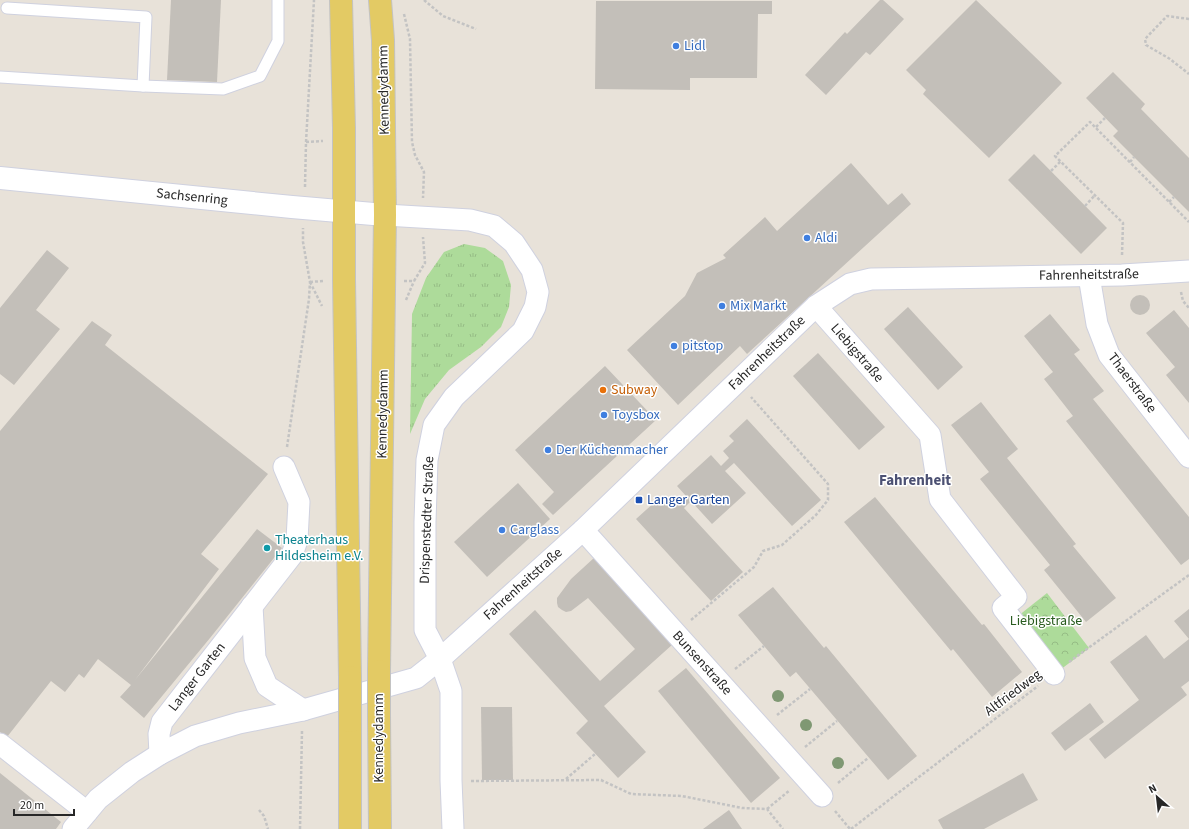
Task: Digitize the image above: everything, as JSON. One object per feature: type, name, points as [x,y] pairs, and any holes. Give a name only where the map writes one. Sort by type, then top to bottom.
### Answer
[{"type":"main road","name":"Kennedydamm","points":[[341,0],[350,677],[350,829]]},
{"type":"main road","name":"Kennedydamm","points":[[380,0],[383,40],[385,214],[379,671],[380,829]]},
{"type":"street","name":"Sachsenring","points":[[0,178],[305,208],[385,214]]},
{"type":"street","name":"Drispenstedter Straße","points":[[385,214],[470,220],[494,226],[514,243],[532,270],[538,292],[535,307],[523,331],[454,397],[434,425],[427,460],[425,522],[425,630],[440,659],[451,691],[451,780],[453,829]]},
{"type":"street","name":"Fahrenheitstraße","points":[[440,659],[583,530],[816,306],[850,284],[871,279],[1089,276],[1189,271]]},
{"type":"street","name":"Thaerstraße","points":[[1089,276],[1097,324],[1108,354],[1189,457]]},
{"type":"street","name":"Liebigstraße","points":[[816,306],[930,435],[940,499],[1016,597],[1003,608],[1054,674]]},
{"type":"street","name":"Langer Garten","points":[[160,754],[159,734],[162,722],[292,555],[297,540],[298,502],[284,467]]},
{"type":"street","name":"Bunsenstraße","points":[[583,530],[822,796]]},
{"type":"street","points":[[252,606],[255,658],[267,686],[303,710]]},
{"type":"street","points":[[73,829],[98,799],[132,772],[160,754],[195,736],[239,723],[303,710],[416,678],[440,659]]},
{"type":"street","points":[[0,744],[86,812]]},
{"type":"lane","points":[[0,77],[143,86],[224,89],[260,76],[278,41],[278,0]]},
{"type":"lane","points":[[7,8],[146,17],[143,86]]},
{"type":"path","points":[[284,467],[309,299],[310,282],[302,242],[305,208],[306,142],[314,0]]},
{"type":"path","points":[[424,0],[443,16],[476,29]]},
{"type":"path","points":[[404,13],[410,39],[412,142],[415,155],[424,172]]},
{"type":"path","points":[[1189,19],[1167,16],[1145,39],[1146,45],[1170,59],[1189,74]]},
{"type":"path","points":[[1096,127],[1105,118]]},
{"type":"path","points":[[1122,275],[1123,223],[1055,156],[1090,122],[1189,222]]},
{"type":"path","points":[[1130,162],[1134,157]]},
{"type":"path","points":[[1051,171],[1061,161]]},
{"type":"path","points":[[1085,206],[1095,195]]},
{"type":"path","points":[[1169,202],[1174,197]]},
{"type":"path","points":[[676,633],[754,567],[763,551],[782,545],[816,515],[828,500],[828,484],[737,382]]},
{"type":"path","name":"Altfriedweg","points":[[851,829],[1054,674],[1189,575]]},
{"type":"path","points":[[719,682],[764,646]]},
{"type":"path","points":[[761,728],[810,689]]},
{"type":"path","points":[[300,829],[303,710]]},
{"type":"path","points":[[790,760],[837,721]]},
{"type":"path","points":[[566,780],[595,754]]},
{"type":"path","points":[[822,796],[868,758]]},
{"type":"path","points":[[451,780],[601,780],[631,794],[682,796],[742,808],[767,809],[805,777]]},
{"type":"path","points":[[767,809],[783,829]]},
{"type":"path","points":[[259,810],[264,816],[268,829]]},
{"type":"green space","points":[[464,244],[485,248],[503,261],[511,285],[509,307],[501,327],[481,347],[449,370],[425,399],[410,434],[412,314],[426,278],[444,252]]},
{"type":"green space","name":"Liebigstraße","points":[[1047,593],[1089,648],[1060,670],[1018,616]]},
{"type":"building","points":[[171,0],[221,0],[217,82],[167,80]]},
{"type":"building","points":[[880,0],[883,0],[904,19],[870,55],[866,52],[826,95],[805,75],[845,32],[847,34]]},
{"type":"building","points":[[976,0],[1062,83],[989,158],[923,94],[926,90],[906,70]]},
{"type":"building","name":"Lidl","points":[[596,1],[772,1],[772,14],[758,14],[757,78],[690,78],[690,90],[595,89]]},
{"type":"building","points":[[1113,72],[1145,104],[1141,109],[1189,158],[1189,212],[1113,136],[1118,131],[1086,98]]},
{"type":"building","points":[[1034,154],[1107,228],[1081,254],[1008,180]]},
{"type":"building","points":[[851,163],[888,205],[902,193],[911,204],[747,354],[740,346],[678,405],[627,350],[685,296],[697,273],[726,258],[723,255],[765,217],[777,231]]},
{"type":"building","points":[[47,250],[69,268],[36,310],[60,329],[14,385],[0,374],[0,308]]},
{"type":"building","points":[[1140,295],[1147,298],[1150,305],[1147,312],[1140,315],[1133,312],[1130,305],[1133,298]]},
{"type":"building","points":[[908,307],[963,367],[938,390],[884,329]]},
{"type":"building","points":[[1174,310],[1189,328],[1189,403],[1166,375],[1175,367],[1146,333]]},
{"type":"building","points":[[1050,314],[1080,350],[1074,354],[1104,391],[1093,399],[1189,517],[1189,559],[1181,565],[1066,421],[1073,416],[1044,379],[1053,372],[1024,336]]},
{"type":"building","points":[[92,321],[112,335],[105,345],[268,474],[201,554],[219,569],[135,680],[257,529],[282,548],[144,718],[120,697],[131,685],[98,659],[84,678],[79,674],[65,692],[51,681],[7,737],[0,732],[0,431]]},
{"type":"building","points":[[818,353],[885,427],[859,450],[793,376]]},
{"type":"building","points":[[605,366],[656,420],[553,515],[542,504],[554,492],[515,450]]},
{"type":"building","points":[[981,402],[1018,449],[1007,458],[1076,544],[1073,546],[1116,598],[1086,622],[1044,570],[1050,565],[980,479],[989,472],[951,425]]},
{"type":"building","points":[[747,419],[821,500],[792,526],[734,463],[725,471],[746,493],[712,524],[691,501],[684,508],[743,572],[711,601],[636,519],[656,501],[661,506],[673,495],[679,502],[686,496],[677,486],[711,455],[721,466],[729,458],[723,451],[734,441],[729,436]]},
{"type":"building","name":"Carglass","points":[[518,483],[550,519],[487,577],[454,542]]},
{"type":"building","points":[[875,497],[982,625],[984,624],[1022,672],[992,697],[953,649],[951,651],[844,522]]},
{"type":"building","points":[[595,557],[673,644],[604,706],[646,752],[618,778],[576,733],[588,721],[509,634],[535,610],[600,681],[635,649],[588,598],[571,611],[566,612],[558,607],[557,603],[557,598],[571,579]]},
{"type":"building","points":[[773,587],[824,648],[826,646],[917,756],[888,780],[796,672],[790,677],[738,615]]},
{"type":"building","points":[[1189,609],[1189,639],[1174,621]]},
{"type":"building","points":[[1146,635],[1164,659],[1189,639],[1189,681],[1181,687],[1187,695],[1105,759],[1089,739],[1139,700],[1110,662]]},
{"type":"building","points":[[686,668],[780,778],[751,803],[658,691]]},
{"type":"building","points":[[1090,703],[1104,722],[1065,751],[1051,733]]},
{"type":"building","points":[[481,707],[512,707],[513,780],[482,780]]},
{"type":"building","points":[[0,773],[61,822],[56,829],[0,829]]},
{"type":"building","points":[[1023,773],[1038,800],[984,829],[943,829],[938,820]]},
{"type":"building","points":[[729,810],[742,829],[703,829]]},
{"type":"place","name":"Lidl","points":[[676,46]]},
{"type":"place","name":"Aldi","points":[[807,238]]},
{"type":"place","name":"Mix Markt","points":[[722,306]]},
{"type":"place","name":"pitstop","points":[[674,346]]},
{"type":"place","name":"Subway","points":[[603,390]]},
{"type":"place","name":"Toysbox","points":[[604,415]]},
{"type":"place","name":"Der Küchenmacher","points":[[548,450]]},
{"type":"place","name":"Langer Garten","points":[[639,500]]},
{"type":"place","name":"Carglass","points":[[502,530]]},
{"type":"place","name":"Theaterhaus Hildesheim e.V.","points":[[267,548]]},
{"type":"district","name":"Fahrenheit","points":[[915,480]]}]
